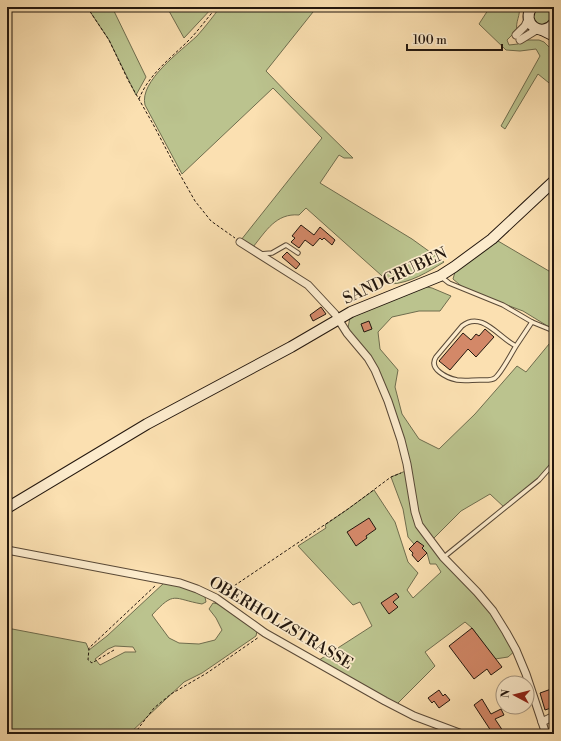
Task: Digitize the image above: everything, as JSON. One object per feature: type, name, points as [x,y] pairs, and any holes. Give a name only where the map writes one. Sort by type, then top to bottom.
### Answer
[{"type":"street","points":[[530,11],[531,24],[554,36]]},
{"type":"street","points":[[530,11],[526,26],[518,37],[550,28],[554,23]]},
{"type":"street","name":"SANDGRUBEN","points":[[7,508],[147,424],[291,347],[338,319],[363,306],[440,276],[454,268],[492,239],[554,181]]},
{"type":"street","name":"SANDGRUBEN","points":[[240,242],[308,285],[320,297],[368,358],[375,370],[388,402],[408,467],[413,503],[422,531],[443,557],[493,611],[506,632],[516,650],[526,674],[546,734]]},
{"type":"street","name":"OBERHOLZSTRASSE","points":[[7,550],[162,579],[185,585],[216,598],[265,633],[385,701],[414,716],[462,734]]},
{"type":"street","points":[[542,722],[554,716]]},
{"type":"lane","points":[[259,254],[272,253],[286,245],[298,253]]},
{"type":"lane","points":[[440,276],[449,283],[503,305],[532,322],[554,331]]},
{"type":"lane","points":[[516,346],[487,324],[475,321],[469,322],[462,326],[436,357],[434,365],[438,371],[451,379],[490,380],[496,376],[516,346],[532,322]]},
{"type":"lane","points":[[443,557],[539,480],[554,463]]},
{"type":"path","points":[[87,7],[109,40],[139,100],[195,201],[211,221],[240,242]]},
{"type":"path","points":[[139,100],[149,81],[165,62],[189,40],[217,7]]},
{"type":"path","points":[[216,598],[348,509],[391,477],[408,467]]},
{"type":"path","points":[[114,650],[92,663],[88,660],[89,648],[162,579]]},
{"type":"path","points":[[134,734],[154,708],[171,694],[207,673],[265,633]]},
{"type":"green space","points":[[87,7],[112,7],[146,77],[136,95],[109,40]]},
{"type":"green space","points":[[172,7],[213,7],[184,38],[169,11]]},
{"type":"green space","points":[[220,7],[317,7],[266,71],[353,158],[344,158],[339,155],[320,183],[412,239],[444,262],[405,282],[391,284],[306,208],[299,215],[284,217],[272,224],[253,247],[241,240],[322,138],[273,88],[182,174],[145,105],[145,96],[148,86],[163,67],[197,36]]},
{"type":"green space","points":[[490,7],[519,7],[517,30],[507,40],[509,45],[518,44],[525,40],[539,40],[544,42],[554,52],[554,87],[538,74],[505,129],[501,126],[540,56],[536,49],[520,51],[506,50],[479,24]]},
{"type":"green space","points":[[542,7],[548,10],[551,16],[548,22],[542,25],[536,22],[533,16],[536,10]]},
{"type":"green space","points":[[498,241],[554,274],[554,330],[523,311],[466,290],[453,279],[455,272]]},
{"type":"green space","points":[[417,285],[432,288],[451,296],[440,311],[419,311],[392,317],[378,332],[380,349],[398,370],[395,387],[402,414],[419,439],[439,449],[475,414],[517,366],[526,372],[554,338],[554,463],[539,480],[505,508],[490,494],[461,511],[431,541],[493,611],[516,650],[508,657],[495,659],[472,628],[465,622],[425,652],[435,666],[395,706],[316,662],[372,626],[360,602],[353,605],[298,546],[326,528],[325,525],[374,490],[395,522],[408,562],[418,573],[407,590],[413,598],[441,572],[436,564],[430,564],[427,553],[422,548],[423,546],[417,541],[414,544],[408,537],[403,509],[391,477],[408,470],[375,370],[347,333],[351,312]]},
{"type":"green space","points":[[164,583],[196,591],[205,597],[206,602],[202,604],[175,598],[165,602],[152,615],[169,638],[179,643],[199,644],[215,640],[222,630],[216,618],[209,609],[213,603],[219,604],[257,631],[256,636],[202,673],[184,682],[129,734],[7,734],[7,628],[86,643],[89,650],[107,636]],"holes":[[[115,646],[133,647],[136,652],[125,652],[100,665],[95,659],[108,649]]]},
{"type":"building","points":[[301,225],[314,235],[320,227],[335,240],[332,245],[324,238],[322,240],[320,238],[313,246],[305,240],[299,248],[291,242],[295,238],[292,236]]},
{"type":"building","points":[[287,252],[300,264],[296,269],[282,257]]},
{"type":"building","points":[[321,307],[326,314],[313,321],[310,315]]},
{"type":"building","points":[[369,321],[372,329],[364,332],[361,324]]},
{"type":"building","points":[[485,329],[494,337],[476,357],[468,349],[450,370],[439,361],[463,333],[471,340],[476,334],[479,336]]},
{"type":"building","points":[[369,518],[376,529],[356,546],[347,532]]},
{"type":"building","points":[[417,541],[424,546],[422,548],[427,553],[418,562],[409,549]]},
{"type":"building","points":[[396,593],[399,597],[393,602],[398,607],[389,614],[381,603]]},
{"type":"building","points":[[472,628],[502,667],[491,675],[487,669],[474,679],[449,646]]},
{"type":"building","points":[[554,688],[554,707],[545,710],[540,693]]},
{"type":"building","points":[[439,690],[443,696],[445,694],[450,700],[439,708],[434,701],[432,703],[428,698]]},
{"type":"building","points":[[482,699],[491,714],[495,712],[495,715],[504,715],[495,719],[505,734],[493,734],[474,705]]}]
